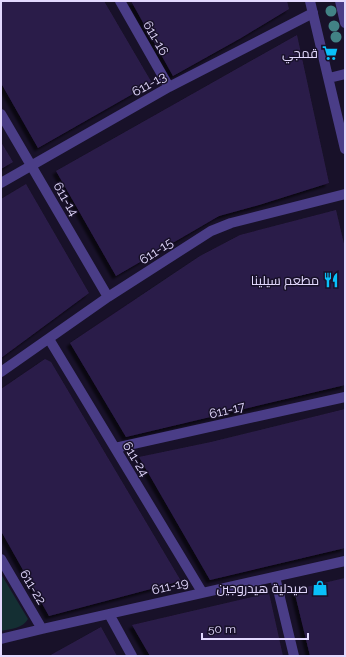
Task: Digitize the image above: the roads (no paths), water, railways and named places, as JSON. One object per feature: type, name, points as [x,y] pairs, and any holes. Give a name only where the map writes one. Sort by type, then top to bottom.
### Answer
[{"type":"street","name":"611-16","points":[[120,1],[169,87]]},
{"type":"street","points":[[310,1],[345,149]]},
{"type":"street","points":[[340,1],[345,23]]},
{"type":"street","name":"611-13","points":[[1,182],[169,87],[313,13]]},
{"type":"street","points":[[328,78],[345,74]]},
{"type":"street","name":"611-14","points":[[1,114],[108,297]]},
{"type":"street","name":"611-15","points":[[1,372],[108,297],[211,231],[231,223],[345,194]]},
{"type":"street","name":"611-24","points":[[49,339],[202,592]]},
{"type":"street","name":"611-17","points":[[115,448],[345,397]]},
{"type":"street","name":"611-22","points":[[1,559],[42,628]]},
{"type":"street","name":"611-19","points":[[1,639],[42,628],[345,561]]},
{"type":"street","points":[[275,577],[294,656]]},
{"type":"street","points":[[109,614],[132,656]]},
{"type":"place","name":"قمجي","points":[[330,53]]},
{"type":"place","name":"مطعم سيلينا","points":[[331,280]]},
{"type":"place","name":"صيدلية هيدروجين","points":[[320,588]]}]
